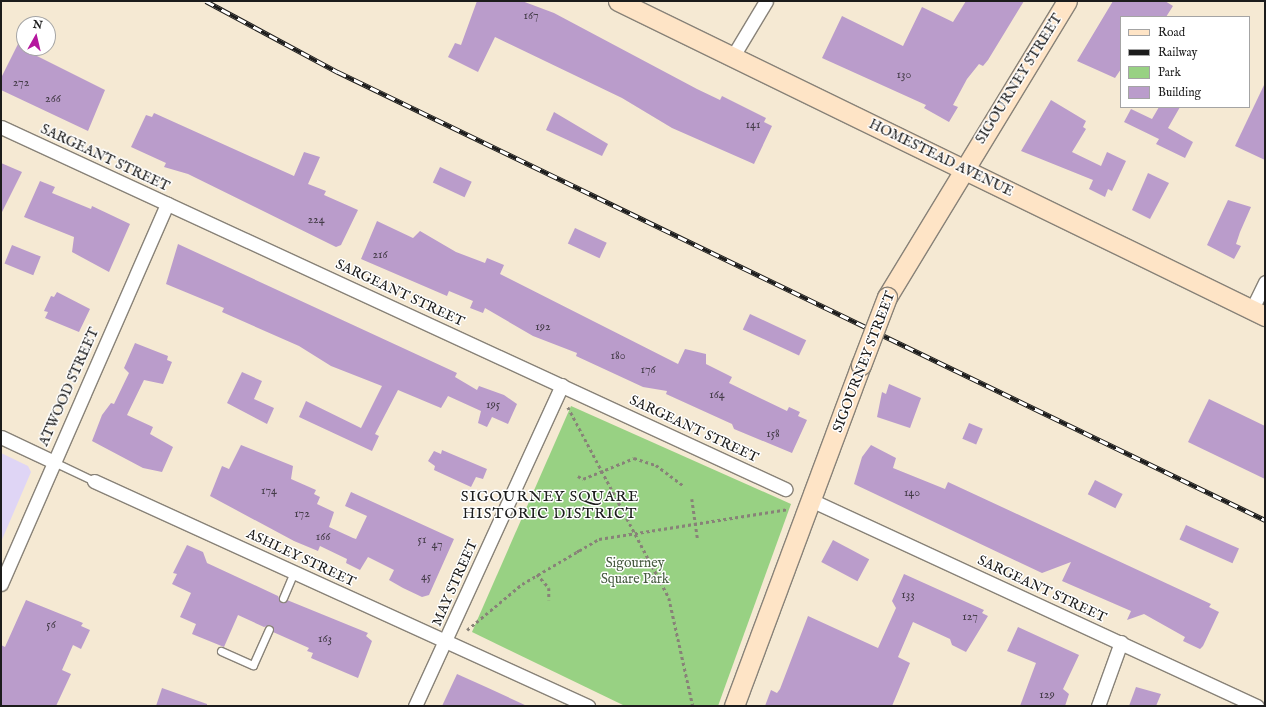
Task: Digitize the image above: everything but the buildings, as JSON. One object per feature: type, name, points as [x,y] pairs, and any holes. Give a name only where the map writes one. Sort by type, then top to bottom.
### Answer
[{"type":"main road","name":"HOMESTEAD AVENUE","points":[[618,1],[1258,312]]},
{"type":"main road","name":"SIGOURNEY STREET","points":[[734,706],[813,501],[861,365],[887,298],[1067,1]]},
{"type":"street","points":[[733,56],[766,1]]},
{"type":"street","name":"SARGEANT STREET","points":[[1,127],[785,488]]},
{"type":"street","name":"ATWOOD STREET","points":[[1,584],[167,204]]},
{"type":"street","points":[[1258,312],[1265,282]]},
{"type":"street","name":"MAY STREET","points":[[415,706],[562,385]]},
{"type":"street","name":"ASHLEY STREET","points":[[1,437],[54,462]]},
{"type":"street","name":"ASHLEY STREET","points":[[94,481],[588,706]]},
{"type":"street","name":"SARGEANT STREET","points":[[813,501],[1257,706]]},
{"type":"street","points":[[1098,706],[1121,642]]},
{"type":"lane","name":"ASHLEY STREET","points":[[54,462],[94,481]]},
{"type":"lane","points":[[283,598],[294,572]]},
{"type":"lane","points":[[221,651],[253,665],[269,630]]},
{"type":"path","points":[[568,407],[636,531],[669,598],[693,706]]},
{"type":"path","points":[[578,476],[582,478],[627,459],[641,459],[683,485]]},
{"type":"path","points":[[692,499],[698,541]]},
{"type":"path","points":[[467,630],[537,574],[577,550],[599,539],[636,531],[792,508]]},
{"type":"path","points":[[577,550],[580,554]]},
{"type":"path","points":[[537,574],[549,588],[549,600]]},
{"type":"shaded area","points":[[1,453],[28,466],[31,472],[1,542]]},
{"type":"green space","name":"Sigourney Square Park","points":[[571,406],[791,504],[718,706],[625,706],[472,632]]},
{"type":"railway","points":[[206,1],[338,72],[1265,520]]},
{"type":"district","name":"SIGOURNEY SQUARE HISTORIC DISTRICT","points":[[550,504]]}]
